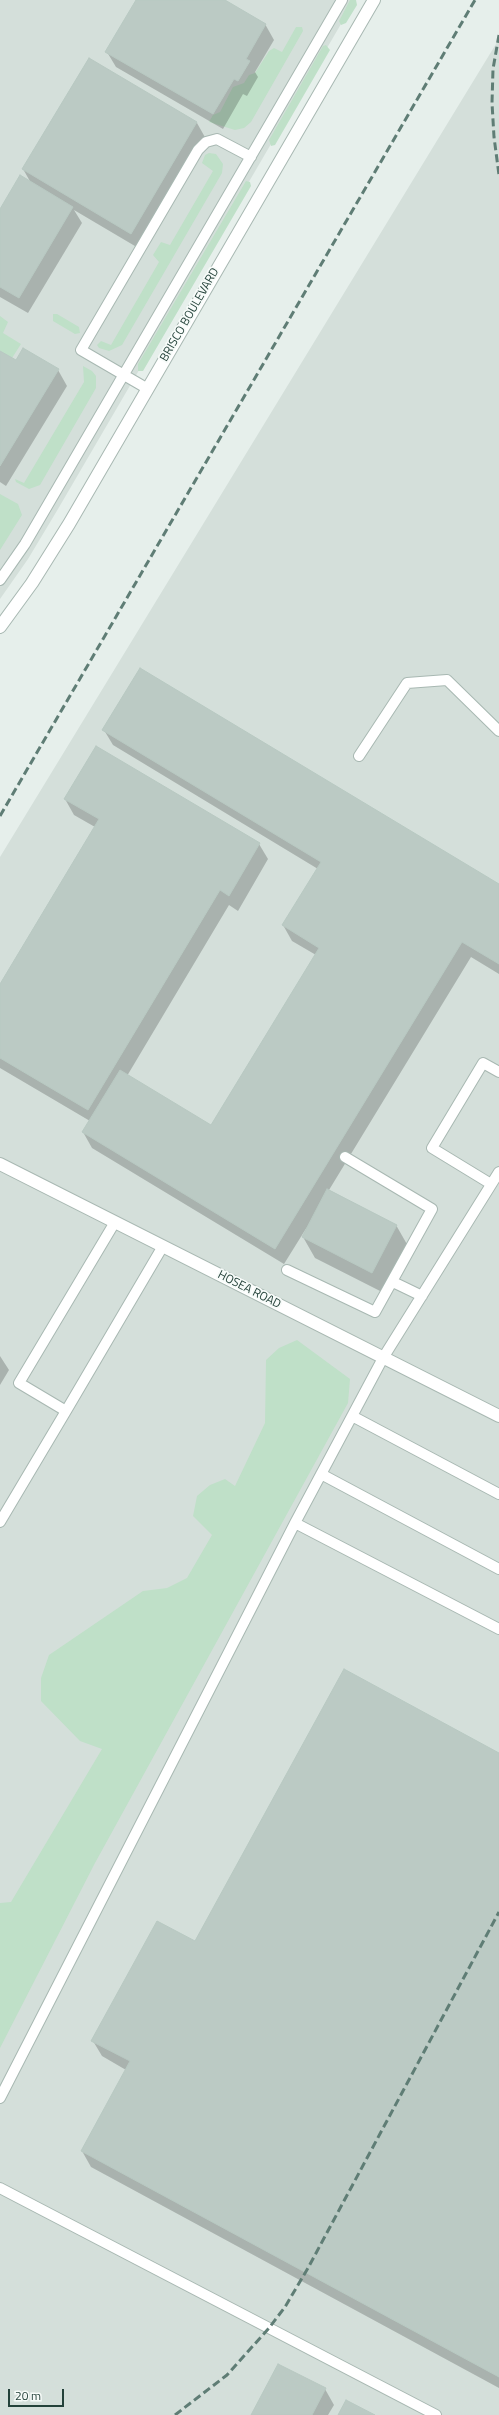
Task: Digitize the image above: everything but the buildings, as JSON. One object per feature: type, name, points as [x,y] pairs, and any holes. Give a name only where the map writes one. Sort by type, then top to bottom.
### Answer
[{"type":"street","name":"BRISCO BOULEVARD","points":[[0,627],[32,583],[65,531],[374,0]]},
{"type":"street","name":"HOSEA ROAD","points":[[0,1164],[499,1416]]},
{"type":"lane","points":[[0,580],[25,544],[342,0]]},
{"type":"lane","points":[[148,390],[81,350],[198,150],[206,142],[217,139],[251,157]]},
{"type":"lane","points":[[359,756],[407,683],[447,680],[499,731]]},
{"type":"lane","points":[[491,1184],[432,1148],[483,1062],[499,1072]]},
{"type":"lane","points":[[287,1270],[375,1312],[393,1282],[432,1209],[346,1157]]},
{"type":"lane","points":[[0,2098],[295,1523],[383,1358],[499,1172]]},
{"type":"lane","points":[[66,1412],[19,1383],[115,1222]]},
{"type":"lane","points":[[0,1522],[163,1246]]},
{"type":"lane","points":[[393,1282],[422,1296]]},
{"type":"lane","points":[[352,1416],[499,1494]]},
{"type":"lane","points":[[321,1474],[499,1569]]},
{"type":"lane","points":[[295,1523],[499,1629]]},
{"type":"lane","points":[[0,2188],[436,2415]]},
{"type":"shaded area","points":[[0,0],[355,0],[58,509],[28,559],[0,599]]},
{"type":"shaded area","points":[[499,39],[499,2415],[0,2415],[0,857]]},
{"type":"green space","points":[[350,0],[356,0],[357,5],[346,23],[341,25],[339,21]]},
{"type":"green space","points":[[296,27],[302,27],[303,31],[251,122],[244,128],[235,130],[209,122],[213,115],[220,112],[233,87],[244,83],[249,75],[255,73],[269,51],[274,48],[282,52]]},
{"type":"green space","points":[[326,45],[330,50],[275,145],[271,146],[269,140],[323,46]]},
{"type":"green space","points":[[209,153],[216,154],[223,164],[222,173],[122,345],[109,351],[99,348],[97,345],[101,341],[111,345],[159,262],[153,255],[161,242],[170,245],[213,171],[202,163],[205,155]]},
{"type":"green space","points":[[246,181],[250,182],[251,186],[143,371],[138,371],[138,364]]},
{"type":"green space","points":[[53,314],[57,314],[79,327],[80,333],[75,334],[53,321]]},
{"type":"green space","points":[[0,316],[8,322],[3,333],[21,344],[12,358],[0,351]]},
{"type":"green space","points":[[83,366],[92,371],[96,376],[96,388],[40,485],[29,489],[16,482],[15,479],[24,483],[84,382]]},
{"type":"green space","points":[[0,494],[18,504],[22,515],[0,550]]},
{"type":"green space","points":[[297,1340],[350,1379],[348,1403],[95,1863],[0,2048],[0,1903],[11,1902],[102,1749],[80,1741],[41,1701],[41,1678],[49,1655],[143,1591],[167,1588],[187,1578],[212,1535],[193,1516],[197,1496],[210,1485],[225,1479],[235,1486],[265,1423],[266,1360],[279,1348]]},
{"type":"railway","points":[[0,816],[475,0]]},
{"type":"railway","points":[[499,35],[493,69],[492,103],[494,137],[499,175]]},
{"type":"railway","points":[[175,2415],[227,2375],[269,2328],[285,2307],[308,2268],[499,1912]]}]
